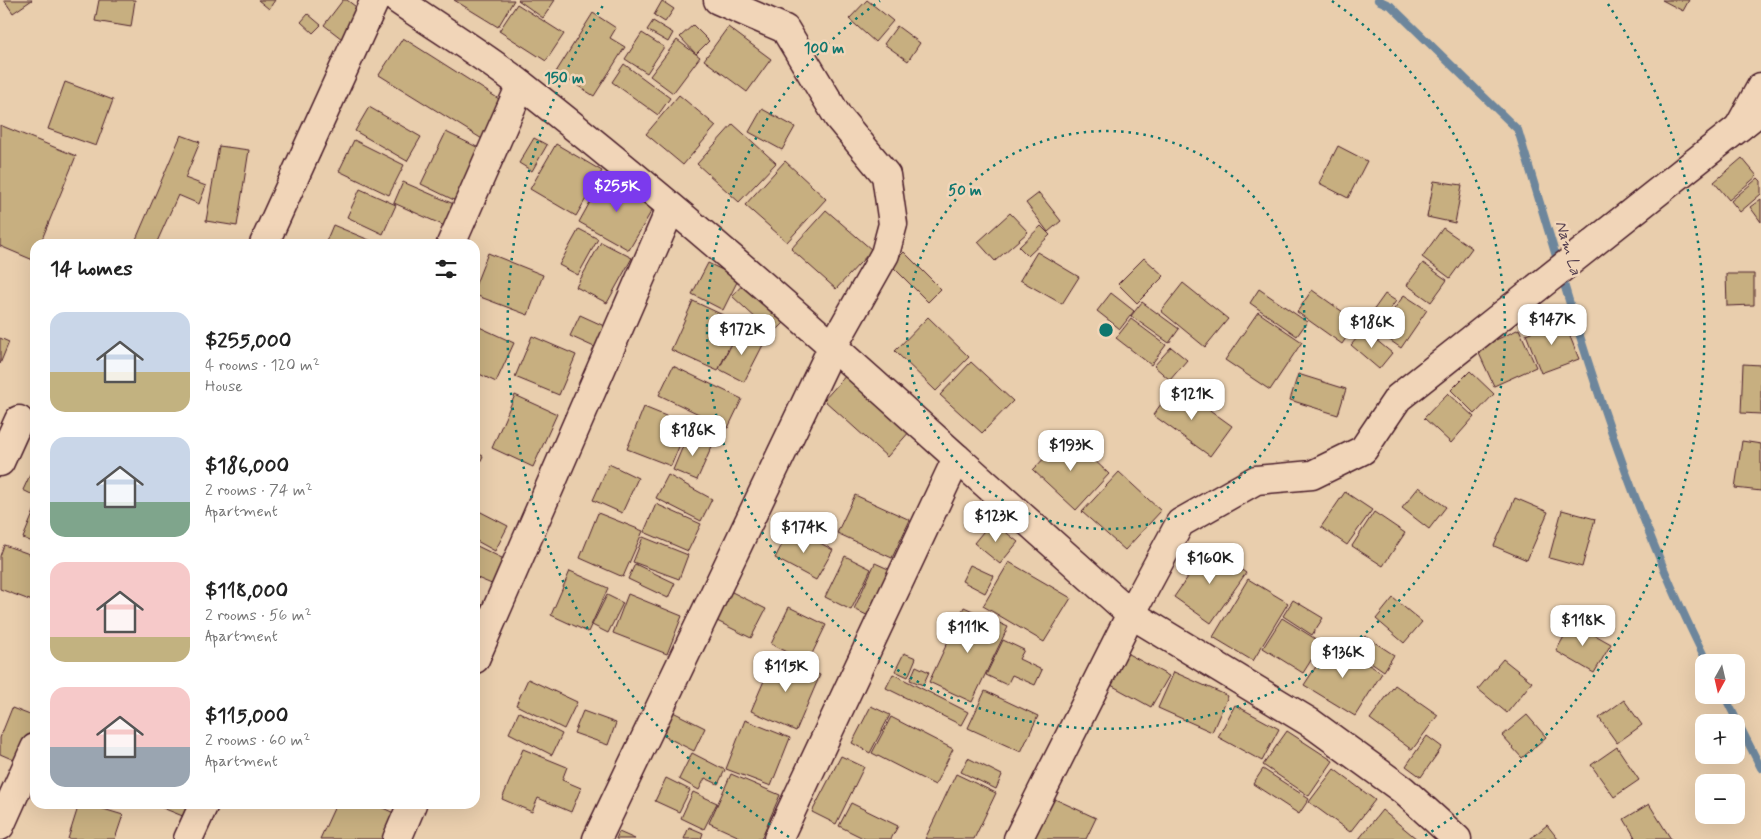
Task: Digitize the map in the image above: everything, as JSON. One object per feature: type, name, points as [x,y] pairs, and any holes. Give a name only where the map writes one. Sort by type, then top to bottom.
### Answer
[{"type":"street","points":[[266,239],[375,0]]},
{"type":"street","points":[[398,0],[521,85],[671,208],[833,346],[1131,614],[1311,723],[1403,790],[1458,839]]},
{"type":"street","points":[[597,839],[833,346],[885,254],[893,224],[886,175],[838,117],[785,29],[718,0]]},
{"type":"street","points":[[453,239],[521,85]]},
{"type":"street","points":[[1739,127],[1761,86]]},
{"type":"street","points":[[1018,839],[1131,614],[1180,523],[1256,480],[1312,475],[1363,450],[1398,398],[1540,283],[1761,110]]},
{"type":"street","points":[[480,647],[671,208]]},
{"type":"street","points":[[0,462],[18,420]]},
{"type":"street","points":[[784,837],[957,458]]},
{"type":"street","points":[[0,826],[30,759]]},
{"type":"street","points":[[188,839],[202,809]]},
{"type":"street","points":[[397,839],[410,809]]},
{"type":"building","points":[[4,0],[32,0],[13,13]]},
{"type":"building","points":[[99,0],[135,0],[131,27],[95,21]]},
{"type":"building","points":[[258,0],[275,0],[269,9]]},
{"type":"building","points":[[343,0],[347,0],[381,26],[360,53],[324,25]]},
{"type":"building","points":[[454,0],[514,0],[498,27]]},
{"type":"building","points":[[518,0],[555,0],[543,18]]},
{"type":"building","points":[[867,0],[893,21],[875,42],[849,19]]},
{"type":"building","points":[[1662,0],[1689,0],[1683,11]]},
{"type":"building","points":[[662,1],[674,9],[665,22],[654,15]]},
{"type":"building","points":[[517,4],[564,34],[546,61],[499,31]]},
{"type":"building","points":[[593,13],[616,28],[610,38],[625,47],[594,96],[556,72]]},
{"type":"building","points":[[308,14],[321,25],[313,33],[301,22]]},
{"type":"building","points":[[653,21],[673,33],[668,42],[647,30]]},
{"type":"building","points":[[693,25],[709,41],[696,54],[680,37]]},
{"type":"building","points":[[897,26],[920,43],[908,61],[884,44]]},
{"type":"building","points":[[728,27],[771,59],[747,92],[704,60]]},
{"type":"building","points":[[642,33],[664,47],[647,73],[625,59]]},
{"type":"building","points":[[403,38],[510,106],[487,142],[379,75]]},
{"type":"building","points":[[677,40],[700,57],[673,93],[650,76]]},
{"type":"building","points":[[624,64],[670,98],[658,115],[612,82]]},
{"type":"building","points":[[65,82],[113,100],[96,146],[48,129]]},
{"type":"building","points":[[679,95],[716,126],[683,165],[646,134]]},
{"type":"building","points":[[369,107],[421,137],[407,161],[355,131]]},
{"type":"building","points":[[762,109],[795,127],[782,150],[749,132]]},
{"type":"building","points":[[733,124],[776,163],[739,202],[697,164]]},
{"type":"building","points":[[0,125],[76,156],[42,239],[30,239],[30,259],[0,246]]},
{"type":"building","points":[[446,132],[481,149],[456,201],[421,184]]},
{"type":"building","points":[[181,135],[200,142],[185,178],[206,186],[199,204],[178,195],[158,239],[136,239]]},
{"type":"building","points":[[534,138],[547,145],[532,171],[519,163]]},
{"type":"building","points":[[354,140],[404,165],[389,195],[339,171]]},
{"type":"building","points":[[556,144],[602,171],[576,216],[530,189]]},
{"type":"building","points":[[219,146],[249,150],[237,226],[206,221]]},
{"type":"building","points":[[1338,146],[1367,161],[1348,198],[1319,183]]},
{"type":"building","points":[[1742,158],[1757,176],[1729,200],[1714,182]]},
{"type":"building","points":[[785,161],[826,199],[787,242],[745,205]]},
{"type":"building","points":[[604,177],[655,205],[629,250],[579,222]]},
{"type":"building","points":[[1758,178],[1761,181],[1761,194],[1740,212],[1731,201]]},
{"type":"building","points":[[1434,181],[1462,185],[1455,223],[1427,217]]},
{"type":"building","points":[[403,182],[456,205],[447,227],[394,203]]},
{"type":"building","points":[[360,189],[396,205],[383,234],[347,217]]},
{"type":"building","points":[[1039,193],[1061,221],[1048,232],[1026,203]]},
{"type":"building","points":[[1761,199],[1761,222],[1750,207]]},
{"type":"building","points":[[826,210],[872,250],[836,289],[791,249]]},
{"type":"building","points":[[1010,213],[1028,232],[995,261],[978,242]]},
{"type":"building","points":[[333,225],[367,239],[327,239]]},
{"type":"building","points":[[1041,226],[1050,235],[1028,256],[1019,247]]},
{"type":"building","points":[[1443,228],[1472,248],[1450,278],[1422,257]]},
{"type":"building","points":[[579,229],[598,239],[578,275],[559,265]]},
{"type":"building","points":[[601,242],[632,258],[607,303],[576,287]]},
{"type":"building","points":[[904,252],[941,289],[928,302],[891,265]]},
{"type":"building","points":[[1037,252],[1079,277],[1062,304],[1020,280]]},
{"type":"building","points":[[488,253],[543,275],[528,315],[480,297],[480,273]]},
{"type":"building","points":[[1144,258],[1164,276],[1137,303],[1118,284]]},
{"type":"building","points":[[708,263],[739,278],[723,310],[692,294]]},
{"type":"building","points":[[1423,263],[1447,280],[1431,302],[1407,285]]},
{"type":"building","points":[[1726,274],[1754,274],[1754,305],[1727,306]]},
{"type":"building","points":[[748,279],[789,318],[773,334],[732,296]]},
{"type":"building","points":[[1183,283],[1228,319],[1205,347],[1161,311]]},
{"type":"building","points":[[1259,289],[1307,322],[1297,336],[1250,303]]},
{"type":"building","points":[[1312,290],[1357,322],[1342,344],[1297,312]]},
{"type":"building","points":[[1111,293],[1134,311],[1120,329],[1097,311]]},
{"type":"building","points":[[1385,294],[1396,301],[1375,330],[1365,322]]},
{"type":"building","points":[[1404,295],[1427,310],[1401,348],[1378,332]]},
{"type":"building","points":[[693,301],[740,323],[718,371],[671,350]]},
{"type":"building","points":[[1142,302],[1179,329],[1169,343],[1131,316]]},
{"type":"building","points":[[1258,312],[1302,342],[1270,390],[1225,360]]},
{"type":"building","points":[[580,315],[613,330],[603,351],[570,336]]},
{"type":"building","points":[[928,317],[969,357],[936,391],[895,351]]},
{"type":"building","points":[[1131,319],[1166,345],[1151,365],[1116,338]]},
{"type":"building","points":[[1563,319],[1579,359],[1541,373],[1526,334]]},
{"type":"building","points":[[480,327],[514,343],[496,382],[480,374]]},
{"type":"building","points":[[1519,329],[1536,367],[1494,386],[1477,349]]},
{"type":"building","points":[[739,330],[764,343],[744,382],[719,369]]},
{"type":"building","points":[[1364,330],[1392,353],[1379,369],[1351,345]]},
{"type":"building","points":[[532,336],[576,355],[559,395],[515,377]]},
{"type":"building","points":[[0,338],[9,342],[0,364]]},
{"type":"building","points":[[1171,347],[1187,360],[1170,380],[1154,366]]},
{"type":"building","points":[[971,362],[1013,401],[982,433],[940,395]]},
{"type":"building","points":[[1743,364],[1761,365],[1761,414],[1741,413]]},
{"type":"building","points":[[673,366],[742,399],[728,428],[659,395]]},
{"type":"building","points":[[1470,371],[1494,394],[1475,414],[1451,390]]},
{"type":"building","points":[[848,373],[911,430],[887,457],[824,400]]},
{"type":"building","points":[[1298,374],[1346,389],[1338,415],[1290,400]]},
{"type":"building","points":[[1175,385],[1232,426],[1210,456],[1153,415]]},
{"type":"building","points":[[1448,393],[1474,417],[1451,443],[1424,418]]},
{"type":"building","points":[[515,395],[557,414],[533,467],[492,448]]},
{"type":"building","points":[[644,407],[688,425],[671,466],[627,449]]},
{"type":"building","points":[[688,434],[713,444],[697,480],[673,470]]},
{"type":"building","points":[[1067,434],[1109,474],[1076,510],[1033,470]]},
{"type":"building","points":[[1742,441],[1761,444],[1761,491],[1735,488]]},
{"type":"building","points":[[609,464],[638,478],[622,513],[593,500]]},
{"type":"building","points":[[1119,472],[1161,511],[1125,550],[1082,512]]},
{"type":"building","points":[[30,475],[30,494],[23,490]]},
{"type":"building","points":[[668,475],[712,499],[701,521],[656,498]]},
{"type":"building","points":[[1419,487],[1446,507],[1429,529],[1402,508]]},
{"type":"building","points":[[1345,492],[1372,510],[1347,545],[1321,527]]},
{"type":"building","points":[[855,495],[910,520],[892,558],[837,533]]},
{"type":"building","points":[[1515,498],[1548,512],[1527,560],[1494,546]]},
{"type":"building","points":[[656,504],[701,524],[688,551],[644,532]]},
{"type":"building","points":[[1562,510],[1595,519],[1582,567],[1549,558]]},
{"type":"building","points":[[480,512],[508,526],[495,551],[480,543]]},
{"type":"building","points":[[1374,512],[1405,533],[1383,566],[1352,546]]},
{"type":"building","points":[[598,513],[643,531],[623,577],[580,558]]},
{"type":"building","points":[[30,521],[30,541],[23,538]]},
{"type":"building","points":[[992,521],[1018,542],[1000,564],[974,543]]},
{"type":"building","points":[[791,527],[833,550],[816,580],[775,558]]},
{"type":"building","points":[[643,537],[688,555],[679,579],[633,562]]},
{"type":"building","points":[[4,545],[30,554],[30,600],[0,589],[0,556]]},
{"type":"building","points":[[480,547],[506,560],[494,585],[480,579]]},
{"type":"building","points":[[1209,547],[1246,573],[1211,623],[1174,597]]},
{"type":"building","points":[[845,556],[871,569],[851,610],[825,597]]},
{"type":"building","points":[[1009,562],[1071,598],[1044,642],[983,606]]},
{"type":"building","points":[[875,563],[895,572],[873,618],[854,609]]},
{"type":"building","points":[[635,564],[675,583],[668,598],[628,579]]},
{"type":"building","points":[[970,565],[994,576],[985,593],[962,581]]},
{"type":"building","points":[[570,571],[608,588],[588,632],[551,615]]},
{"type":"building","points":[[1248,579],[1288,603],[1253,661],[1213,637]]},
{"type":"building","points":[[724,588],[766,609],[751,638],[709,617]]},
{"type":"building","points":[[628,594],[682,616],[667,654],[613,633]]},
{"type":"building","points":[[607,595],[623,603],[608,633],[592,625]]},
{"type":"building","points":[[1393,598],[1422,622],[1404,643],[1376,619]]},
{"type":"building","points":[[1293,600],[1323,618],[1312,635],[1283,616]]},
{"type":"building","points":[[789,607],[826,625],[808,662],[771,644]]},
{"type":"building","points":[[964,607],[1008,627],[972,702],[929,682]]},
{"type":"building","points":[[1282,618],[1322,643],[1303,673],[1263,648]]},
{"type":"building","points":[[1572,622],[1611,644],[1594,673],[1556,651]]},
{"type":"building","points":[[1365,636],[1394,655],[1384,671],[1355,651]]},
{"type":"building","points":[[1003,640],[1024,650],[1019,659],[1042,670],[1035,685],[1012,675],[1007,685],[986,675]]},
{"type":"building","points":[[1332,642],[1382,673],[1355,716],[1304,685]]},
{"type":"building","points":[[1117,648],[1169,676],[1151,707],[1100,679]]},
{"type":"building","points":[[904,653],[916,658],[908,677],[895,671]]},
{"type":"building","points":[[775,655],[820,675],[796,731],[751,711]]},
{"type":"building","points":[[1503,659],[1532,682],[1507,713],[1478,689]]},
{"type":"building","points":[[916,666],[929,672],[923,685],[910,680]]},
{"type":"building","points":[[1174,672],[1228,696],[1212,732],[1158,708]]},
{"type":"building","points":[[893,674],[968,712],[961,725],[886,688]]},
{"type":"building","points":[[528,679],[577,702],[564,729],[516,705]]},
{"type":"building","points":[[1395,685],[1438,715],[1412,750],[1370,719]]},
{"type":"building","points":[[985,691],[1038,716],[1021,752],[968,728]]},
{"type":"building","points":[[1624,700],[1642,725],[1617,743],[1599,718]]},
{"type":"building","points":[[1235,705],[1279,729],[1262,761],[1218,737]]},
{"type":"building","points":[[871,706],[890,715],[870,753],[852,743]]},
{"type":"building","points":[[12,708],[30,715],[30,761],[28,766],[0,754],[0,738]]},
{"type":"building","points":[[669,710],[705,728],[694,751],[658,733]]},
{"type":"building","points":[[583,711],[616,723],[608,745],[574,733]]},
{"type":"building","points":[[519,712],[562,734],[552,755],[509,733]]},
{"type":"building","points":[[1527,715],[1546,737],[1522,758],[1502,736]]},
{"type":"building","points":[[891,717],[953,749],[935,785],[872,753]]},
{"type":"building","points":[[745,720],[790,738],[771,786],[726,769]]},
{"type":"building","points":[[1287,731],[1333,761],[1309,796],[1263,765]]},
{"type":"building","points":[[1427,736],[1442,747],[1421,777],[1406,766]]},
{"type":"building","points":[[1617,747],[1639,780],[1614,797],[1591,765]]},
{"type":"building","points":[[523,749],[567,767],[562,780],[581,788],[571,812],[538,798],[532,812],[502,799]]},
{"type":"building","points":[[692,753],[725,770],[718,784],[705,778],[699,790],[679,779]]},
{"type":"building","points":[[841,756],[864,767],[836,824],[812,812]]},
{"type":"building","points":[[968,758],[1002,775],[996,789],[961,772]]},
{"type":"building","points":[[1263,769],[1309,799],[1299,814],[1253,784]]},
{"type":"building","points":[[1334,769],[1375,800],[1350,832],[1309,802]]},
{"type":"building","points":[[731,774],[780,795],[761,839],[744,839],[709,823]]},
{"type":"building","points":[[956,774],[996,793],[974,839],[925,839]]},
{"type":"building","points":[[666,778],[690,790],[679,812],[655,801]]},
{"type":"building","points":[[693,792],[717,803],[704,829],[681,818]]},
{"type":"building","points":[[1044,794],[1096,818],[1086,839],[1024,839]]},
{"type":"building","points":[[851,803],[898,826],[891,839],[865,839],[839,826]]},
{"type":"building","points":[[1649,804],[1671,839],[1636,839],[1624,819]]},
{"type":"building","points":[[77,809],[103,809],[123,815],[115,839],[68,839]]},
{"type":"building","points":[[165,809],[189,809],[185,817]]},
{"type":"building","points":[[334,809],[385,809],[394,813],[382,839],[320,839]]},
{"type":"building","points":[[1382,810],[1417,839],[1359,839]]},
{"type":"building","points":[[1547,825],[1558,839],[1530,839]]},
{"type":"building","points":[[689,827],[703,833],[701,839],[684,839]]},
{"type":"building","points":[[619,832],[635,839],[616,839]]},
{"type":"waterway","name":"Nam La","points":[[1378,0],[1391,6],[1518,130],[1558,263]]},
{"type":"waterway","name":"Nam La","points":[[1561,274],[1608,422],[1644,521],[1703,654]]},
{"type":"waterway","name":"Nam La","points":[[1729,704],[1761,768]]}]
